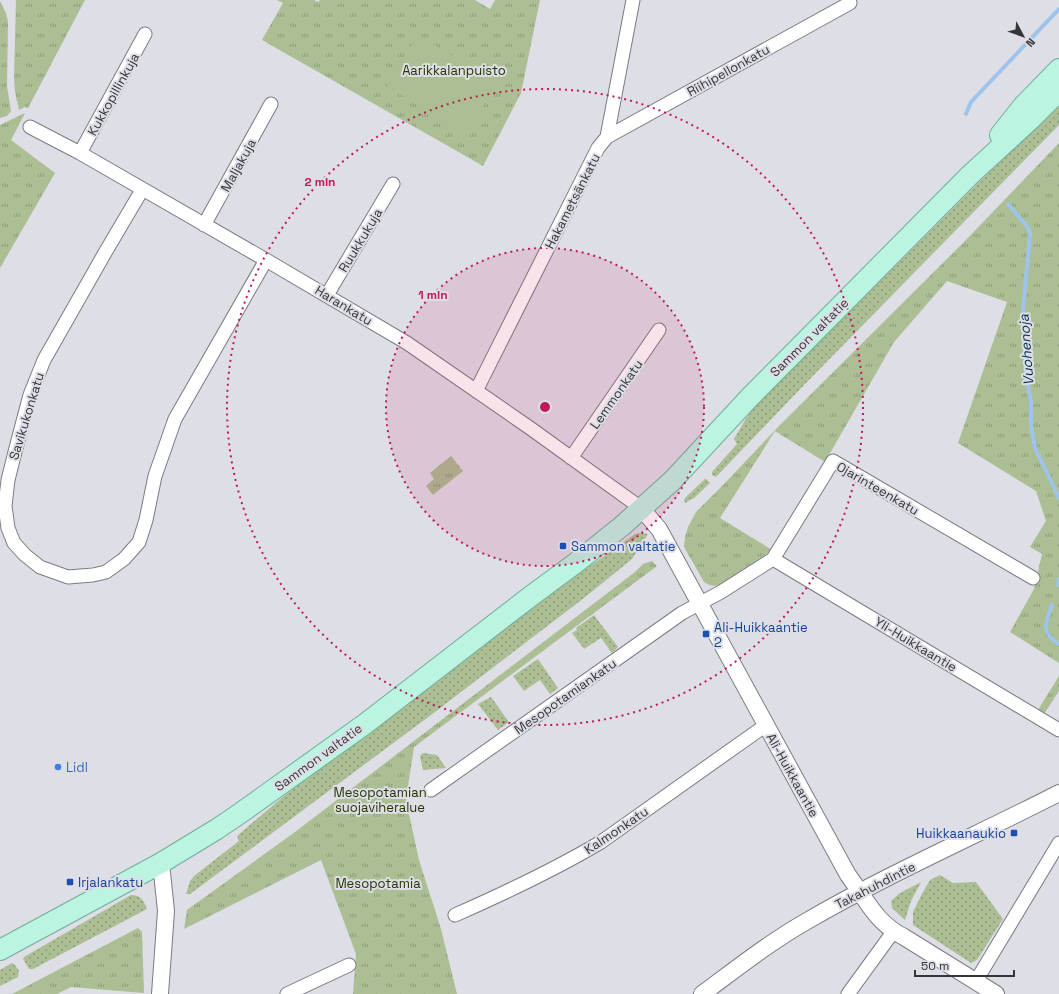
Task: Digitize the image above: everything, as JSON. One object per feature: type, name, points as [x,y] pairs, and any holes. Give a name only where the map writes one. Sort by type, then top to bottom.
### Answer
[{"type":"main road","name":"Sammon valtatie","points":[[970,175],[1023,106],[1059,69]]},
{"type":"main road","name":"Sammon valtatie","points":[[0,950],[161,863],[217,829],[365,724],[577,562],[672,481],[750,397],[970,175],[1059,92]]},
{"type":"street","name":"Hakametsänkatu","points":[[476,391],[598,148],[607,137],[633,0]]},
{"type":"street","name":"Riihipellonkatu","points":[[607,137],[850,3]]},
{"type":"street","name":"Kukkopillinkuja","points":[[80,153],[145,34]]},
{"type":"street","name":"Maljakuja","points":[[204,225],[271,104]]},
{"type":"street","name":"Harankatu","points":[[30,127],[80,153],[407,342],[642,508]]},
{"type":"street","name":"Ruukkukuja","points":[[327,295],[393,184]]},
{"type":"street","name":"Savikukonkatu","points":[[142,190],[44,360],[30,395],[8,480],[4,506],[8,528],[14,543],[25,555],[40,567],[68,577],[93,576],[106,572],[124,558],[139,542],[146,520],[155,476],[175,419],[266,260]]},
{"type":"street","name":"Lemmonkatu","points":[[571,458],[659,330]]},
{"type":"street","name":"Ojarinteenkatu","points":[[699,603],[721,592],[773,559],[833,461],[1033,578]]},
{"type":"street","name":"Ali-Huikkaantie","points":[[642,508],[659,529],[848,875],[875,915],[893,932],[904,937],[996,994]]},
{"type":"street","name":"Yli-Huikkaantie","points":[[773,559],[1059,730]]},
{"type":"street","name":"Mesopotamiankatu","points":[[431,790],[676,617],[699,603]]},
{"type":"street","name":"Kalmonkatu","points":[[455,915],[505,892],[601,842],[766,725]]},
{"type":"street","name":"Takahuhdintie","points":[[702,994],[780,937],[806,921],[860,892],[1059,793]]},
{"type":"street","points":[[976,982],[1059,843]]},
{"type":"street","points":[[160,994],[166,911],[161,863]]},
{"type":"street","points":[[848,994],[893,932]]},
{"type":"street","points":[[287,994],[348,965]]},
{"type":"green space","points":[[16,0],[85,0],[28,108],[25,107],[19,110],[14,80]]},
{"type":"green space","name":"Aarikkalanpuisto","points":[[277,0],[314,0],[318,2],[320,0],[475,0],[490,9],[495,0],[540,0],[521,93],[483,166],[262,40],[283,3]]},
{"type":"green space","points":[[0,1],[6,13],[8,22],[7,86],[11,111],[7,116],[0,118]]},
{"type":"green space","points":[[418,35],[497,83],[466,134],[387,86]]},
{"type":"green space","points":[[1059,102],[1059,125],[716,477],[712,475],[712,472],[737,444],[734,439],[756,405]]},
{"type":"green space","points":[[25,113],[11,140],[55,173],[0,268],[0,125]]},
{"type":"green space","points":[[1059,143],[1059,663],[1010,632],[1034,589],[1042,554],[1030,547],[1046,521],[1036,491],[958,443],[1007,302],[947,281],[894,342],[825,462],[775,431],[720,518],[772,550],[721,584],[712,586],[704,582],[684,547],[688,527],[696,512],[778,427],[964,242]]},
{"type":"green space","points":[[451,456],[463,471],[433,495],[426,486],[434,479],[430,473]]},
{"type":"green space","points":[[705,479],[710,483],[694,498],[685,503],[684,500],[686,497]]},
{"type":"green space","points":[[635,534],[648,534],[632,559],[584,598],[431,715],[190,894],[186,894],[190,881],[194,876],[239,841],[237,836],[284,796],[570,580]]},
{"type":"green space","points":[[652,561],[657,566],[414,747],[405,806],[409,814],[419,860],[441,929],[457,994],[353,994],[356,954],[321,860],[184,929],[187,910],[295,832],[635,572],[643,564]]},
{"type":"green space","points":[[594,615],[618,647],[612,653],[601,638],[584,649],[572,633],[577,630],[576,628]]},
{"type":"green space","points":[[538,659],[558,688],[550,694],[540,680],[524,691],[513,676]]},
{"type":"green space","points":[[1059,676],[1059,691],[1044,714],[1038,710]]},
{"type":"green space","points":[[491,697],[509,722],[498,730],[478,704]]},
{"type":"green space","points":[[423,753],[437,755],[446,768],[423,770],[420,756]]},
{"type":"green space","points":[[940,875],[953,883],[976,882],[1003,919],[977,960],[971,963],[913,925],[913,912],[923,892],[930,880]]},
{"type":"green space","points":[[921,882],[911,901],[905,920],[892,908],[891,901],[900,893]]},
{"type":"green space","points":[[131,895],[142,899],[147,909],[33,969],[29,969],[23,959],[24,957]]},
{"type":"green space","points":[[138,928],[142,932],[144,993],[71,987],[57,994],[12,994]]},
{"type":"green space","points":[[12,963],[19,971],[18,977],[0,986],[0,970]]},
{"type":"waterway","name":"Vuohenoja","points":[[966,114],[971,102],[1059,9]]},
{"type":"waterway","name":"Vuohenoja","points":[[1008,204],[1029,229],[1030,234],[1023,309],[1027,382],[1031,402],[1031,425],[1035,448],[1059,498]]},
{"type":"waterway","name":"Vuohenoja","points":[[1058,585],[1059,579]]},
{"type":"waterway","name":"Vuohenoja","points":[[1052,605],[1047,617],[1046,627],[1049,636],[1059,644]]},
{"type":"place","name":"Sammon valtatie","points":[[563,546]]},
{"type":"place","name":"Ali-Huikkaantie 2","points":[[706,634]]},
{"type":"place","name":"Lidl","points":[[58,767]]},
{"type":"place","name":"Huikkaanaukio","points":[[1014,833]]},
{"type":"place","name":"Irjalankatu","points":[[70,882]]},
{"type":"park label","name":"Mesopotamian suojaviheralue","points":[[380,800]]},
{"type":"park label","name":"Mesopotamia","points":[[378,883]]}]
